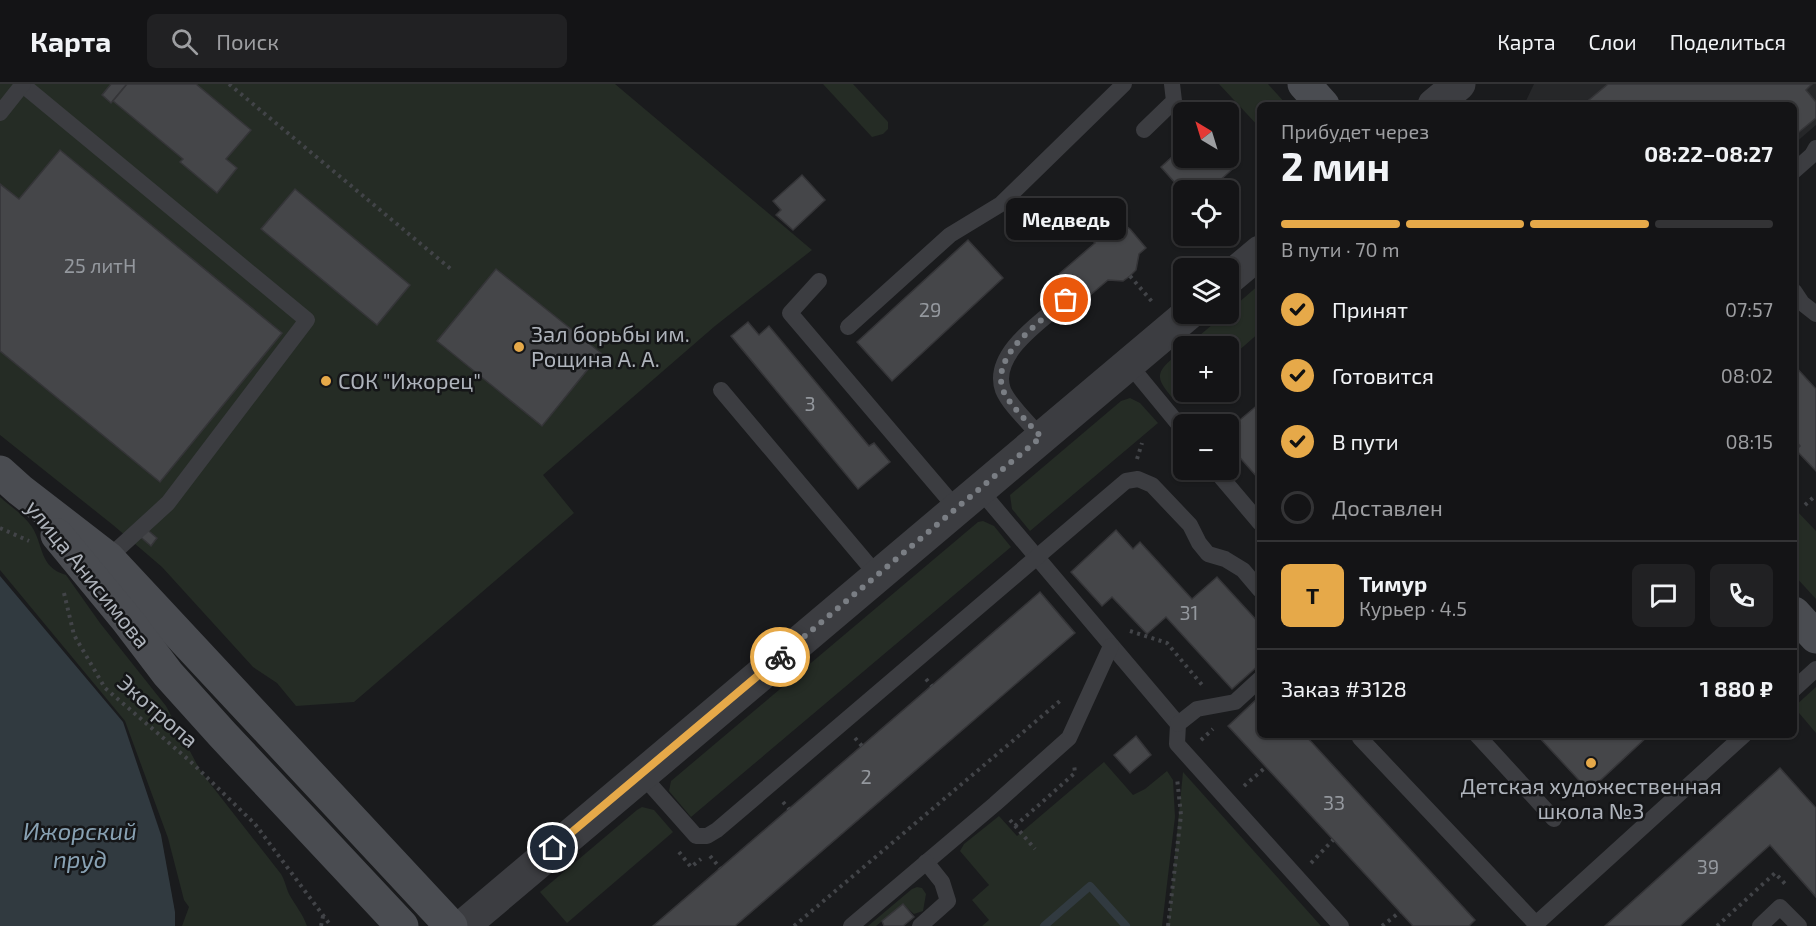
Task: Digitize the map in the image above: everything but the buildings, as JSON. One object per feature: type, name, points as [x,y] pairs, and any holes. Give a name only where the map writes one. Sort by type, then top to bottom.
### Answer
[{"type":"main road","points":[[1304,84],[1320,102]]},
{"type":"main road","name":"улица Анисимова","points":[[10,481],[108,558],[451,926]]},
{"type":"main road","name":"улица Анисимова","points":[[10,481],[127,620],[168,674],[402,926]]},
{"type":"main road","points":[[1797,616],[1816,637]]},
{"type":"street","points":[[1438,102],[1459,84]]},
{"type":"street","points":[[1239,270],[1257,255]]},
{"type":"street","points":[[463,926],[1176,324]]},
{"type":"lane","points":[[848,327],[950,235],[1001,204],[1124,84]]},
{"type":"lane","points":[[1144,130],[1174,101],[1172,84]]},
{"type":"lane","points":[[0,113],[23,85],[307,320],[168,503],[108,558]]},
{"type":"lane","points":[[1797,169],[1815,154]]},
{"type":"lane","points":[[819,281],[790,313],[968,498],[1038,558],[1178,724],[1177,744],[1341,926]]},
{"type":"lane","points":[[1797,296],[1802,303],[1816,314]]},
{"type":"lane","points":[[1041,437],[1009,399],[1003,389],[1002,376],[1007,356],[1020,340],[1066,300]]},
{"type":"lane","points":[[1128,363],[1173,418]]},
{"type":"lane","points":[[721,390],[878,575]]},
{"type":"lane","points":[[641,774],[696,836],[707,836],[717,830],[1126,481],[1138,479],[1152,485],[1190,525],[1198,543],[1208,554],[1225,559],[1243,570],[1257,586]]},
{"type":"lane","points":[[1223,480],[1257,519]]},
{"type":"lane","points":[[850,926],[995,804],[1069,738],[1111,646]]},
{"type":"lane","points":[[1797,686],[1816,669]]},
{"type":"lane","points":[[1178,724],[1197,709],[1235,702],[1257,683]]},
{"type":"lane","points":[[1360,738],[1535,925],[1741,738]]},
{"type":"lane","points":[[1480,738],[1554,819]]},
{"type":"lane","points":[[920,926],[948,901],[942,882],[926,862]]},
{"type":"lane","points":[[1761,926],[1780,907],[1799,926]]},
{"type":"path","points":[[229,84],[452,270]]},
{"type":"path","points":[[1130,276],[1156,307]]},
{"type":"path","points":[[1805,505],[1816,495]]},
{"type":"path","points":[[0,528],[31,542]]},
{"type":"path","name":"Экотропа","points":[[62,584],[74,635],[105,688],[190,761],[255,824],[332,926]]},
{"type":"path","points":[[1129,631],[1167,643],[1210,693],[1225,693],[1235,702]]},
{"type":"path","points":[[794,926],[1063,698]]},
{"type":"path","points":[[1015,826],[1075,772],[1069,738]]},
{"type":"path","points":[[1168,926],[1181,815],[1176,771],[1177,744]]},
{"type":"path","points":[[1238,791],[1266,767]]},
{"type":"path","points":[[995,804],[1035,849]]},
{"type":"path","points":[[1307,866],[1333,840]]},
{"type":"path","points":[[708,853],[720,868]]},
{"type":"path","points":[[1382,926],[1400,912]]},
{"type":"path","points":[[321,926],[323,916]]},
{"type":"shaded area","name":"СОК \"Ижорец\"","points":[[0,84],[615,84],[812,250],[715,326],[543,475],[574,513],[354,702],[296,706],[277,683],[253,667],[162,567],[0,435]]},
{"type":"shaded area","points":[[823,84],[853,84],[888,122],[888,129],[883,134],[872,137]]},
{"type":"shaded area","points":[[1219,84],[1268,84],[1284,102],[1257,102],[1257,125],[1239,105],[1239,102],[1236,102]]},
{"type":"shaded area","points":[[1534,84],[1816,84],[1816,125],[1797,141],[1797,102],[1525,102]]},
{"type":"shaded area","points":[[1257,287],[1257,335],[1239,350],[1239,336],[1199,336],[1213,324],[1239,324],[1239,302]]},
{"type":"shaded area","points":[[1173,358],[1173,398],[1160,379],[1162,369]]},
{"type":"shaded area","points":[[1130,398],[1140,403],[1158,423],[1030,531],[1012,509],[1010,495],[1121,401]]},
{"type":"shaded area","points":[[0,497],[29,523],[51,567],[66,575],[100,623],[166,706],[201,772],[281,874],[307,926],[182,926],[189,907],[184,900],[168,838],[125,721],[0,570]]},
{"type":"shaded area","points":[[1797,511],[1816,531],[1816,599],[1797,578]]},
{"type":"shaded area","points":[[983,521],[994,526],[1011,547],[691,817],[669,791],[671,781],[978,522]]},
{"type":"shaded area","points":[[1816,687],[1816,733],[1797,711],[1797,704]]},
{"type":"shaded area","points":[[1104,762],[1133,795],[1145,789],[1167,771],[1173,780],[1175,817],[1162,926],[982,926],[989,920],[972,900],[989,885],[960,851],[964,844],[999,816],[1017,836]]},
{"type":"shaded area","points":[[1183,772],[1321,926],[1168,926]]},
{"type":"shaded area","points":[[642,807],[654,810],[673,832],[567,923],[540,892]]},
{"type":"shaded area","points":[[922,888],[926,894],[923,911],[914,914],[903,904],[876,926],[868,926],[912,889]]},
{"type":"water","name":"Ижорский пруд","points":[[0,576],[123,722],[161,835],[175,912],[175,926],[0,926]]},
{"type":"waterway","points":[[1044,926],[1090,886],[1126,926]]},
{"type":"way so far","points":[[780,657],[1041,437],[1009,399],[1003,389],[1002,376],[1007,356],[1020,340],[1066,300]]},
{"type":"place","name":"Медведь","points":[[1066,300]]},
{"type":"place","name":"Зал борьбы им. Рощина А. А.","points":[[519,347]]},
{"type":"place","name":"СОК \"Ижорец\"","points":[[326,381]]},
{"type":"place","name":"Детская художественная школа №3","points":[[1591,763]]},
{"type":"route","points":[[553,848],[780,657]]}]
